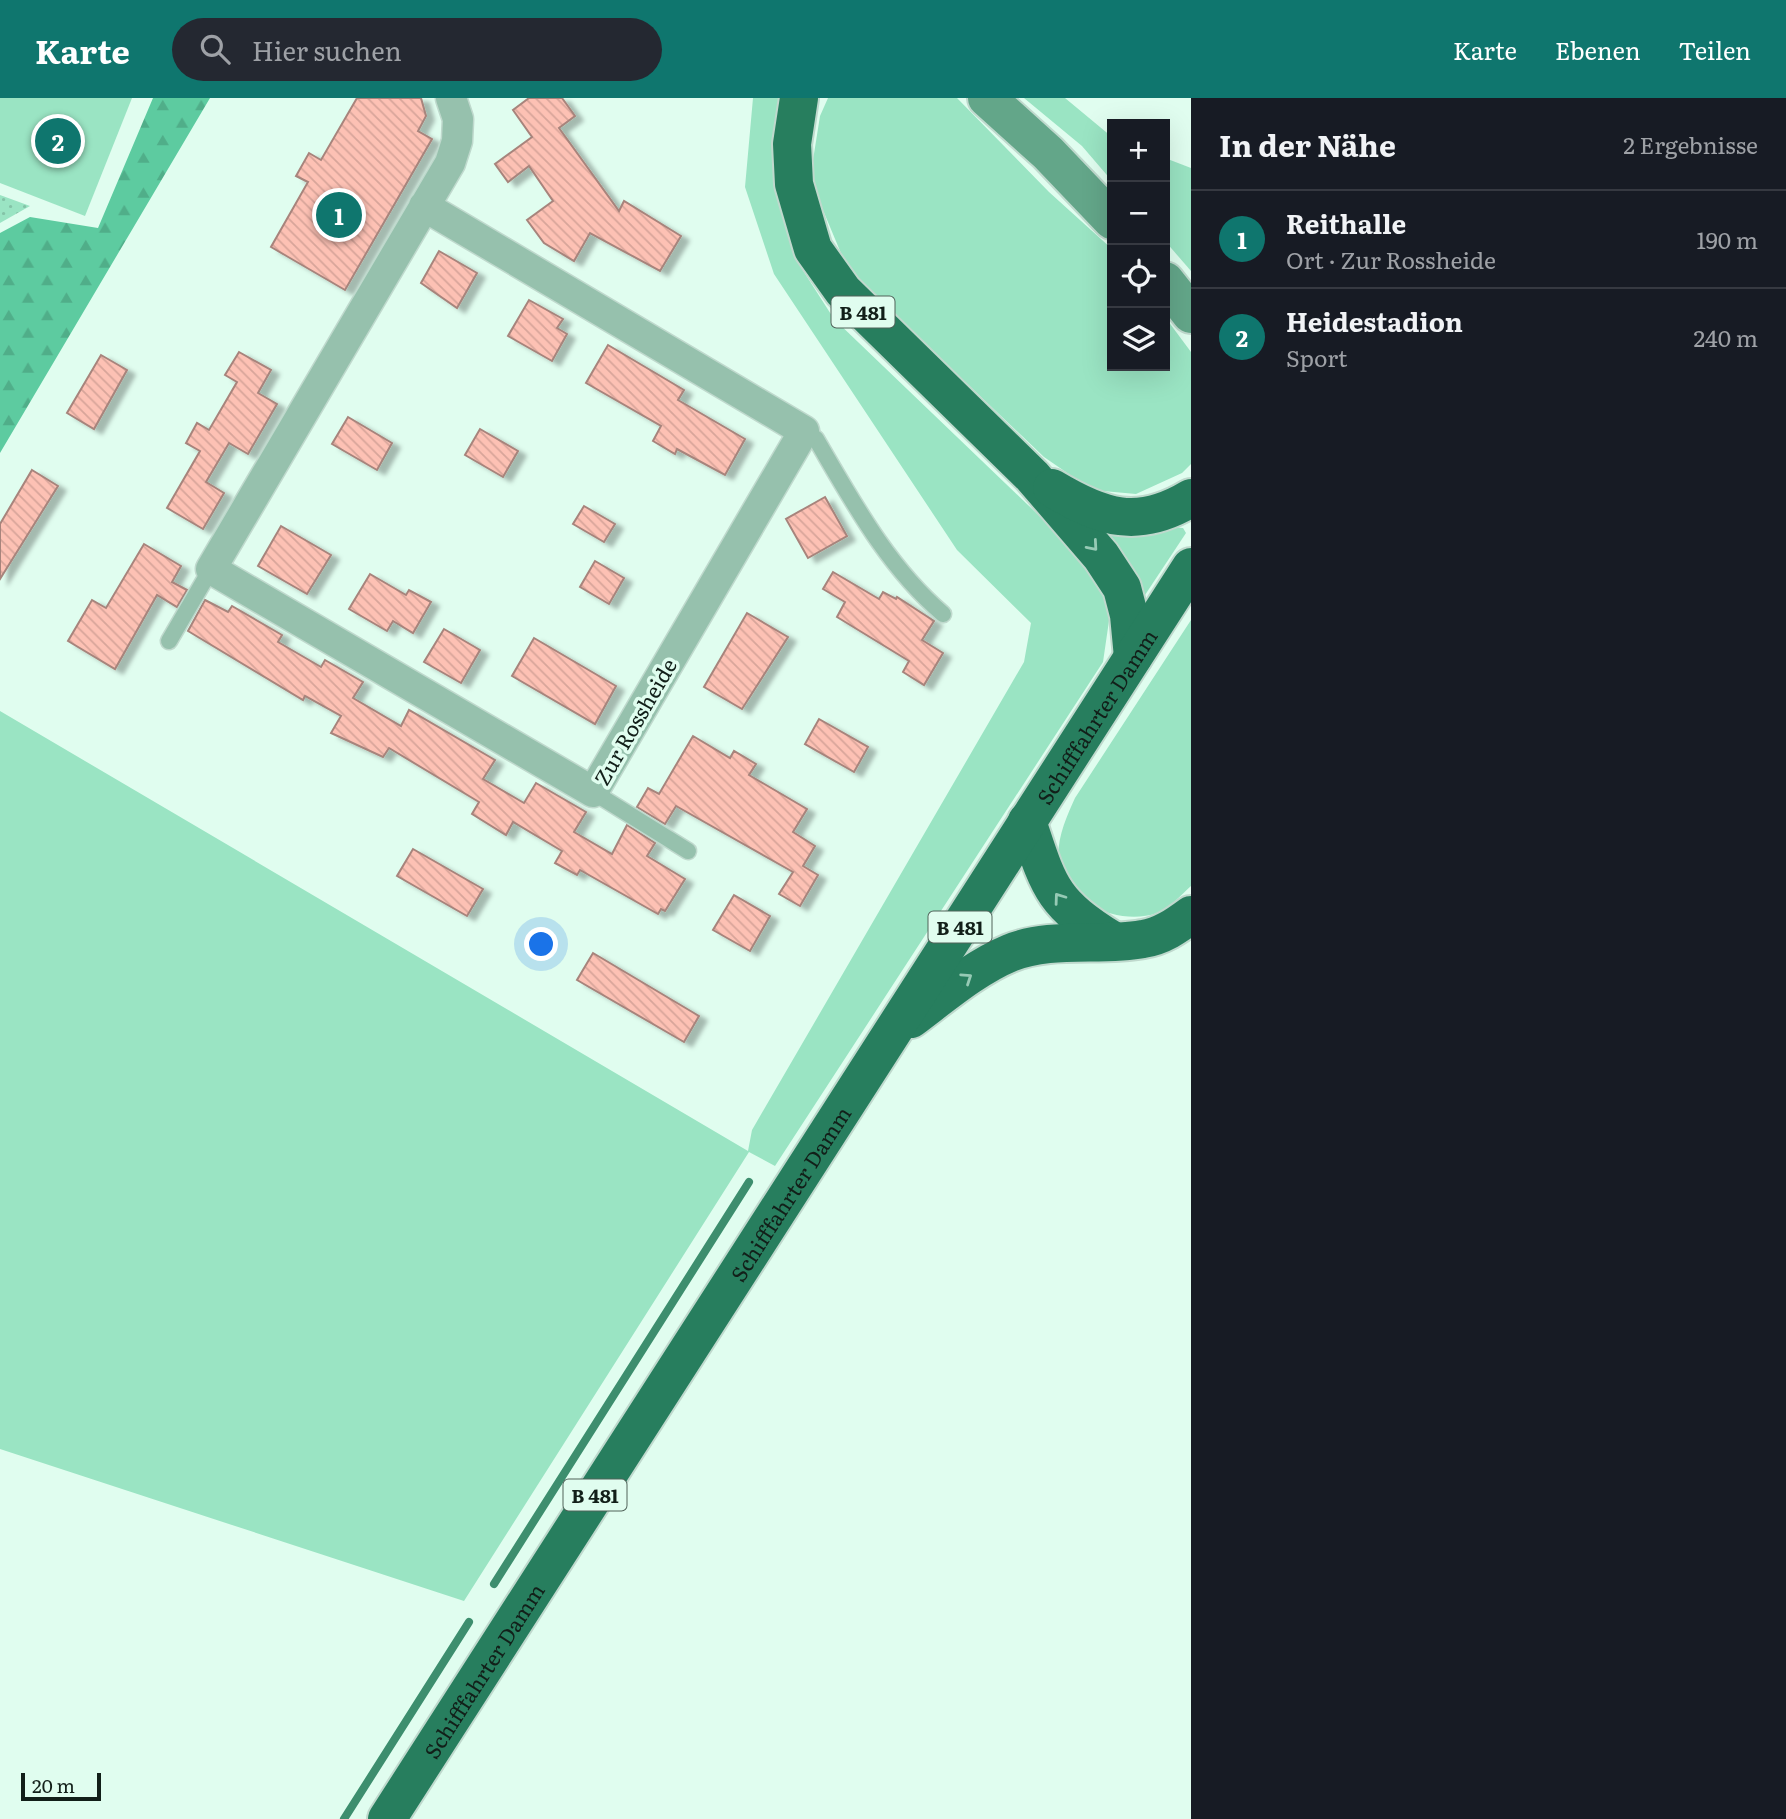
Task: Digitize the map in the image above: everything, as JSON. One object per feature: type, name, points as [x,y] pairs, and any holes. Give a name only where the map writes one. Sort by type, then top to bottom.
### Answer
[{"type":"highway","name":"B 481","points":[[799,98],[792,144],[794,184],[813,249],[843,291],[1032,476],[1101,556],[1122,588],[1129,615],[1133,657]]},
{"type":"highway","name":"B 481","points":[[1032,476],[1077,503],[1111,517],[1150,517],[1191,498]]},
{"type":"highway","name":"Schifffahrter Damm","points":[[387,1819],[1191,567]]},
{"type":"highway","points":[[1027,821],[1045,875],[1060,902],[1082,921],[1112,940]]},
{"type":"highway","name":"B 481","points":[[892,1032],[971,975],[1011,952],[1143,939],[1171,930],[1191,915]]},
{"type":"street","points":[[211,569],[450,163],[457,141],[458,119],[451,98]]},
{"type":"street","points":[[987,98],[1048,153],[1107,215]]},
{"type":"street","points":[[424,206],[804,431]]},
{"type":"street","points":[[1170,287],[1191,314]]},
{"type":"street","name":"Zur Rossheide","points":[[211,569],[593,792],[804,431]]},
{"type":"lane","points":[[804,431],[816,439],[867,527],[915,590],[943,614]]},
{"type":"lane","points":[[169,640],[211,569]]},
{"type":"lane","points":[[593,792],[688,851]]},
{"type":"green space","points":[[0,98],[132,98],[85,216],[0,183]]},
{"type":"green space","points":[[153,98],[210,98],[0,453],[0,233],[30,217],[98,228]]},
{"type":"green space","points":[[753,98],[781,98],[780,199],[795,258],[834,319],[1101,575],[1111,607],[1103,662],[775,1166],[749,1152],[464,1601],[0,1449],[0,711],[748,1151],[752,1130],[1024,662],[1031,623],[957,550],[774,274],[745,187]]},
{"type":"green space","points":[[828,98],[957,98],[1049,192],[1107,244],[1107,371],[1170,371],[1170,324],[1191,352],[1191,464],[1182,473],[1136,494],[1092,490],[1044,457],[848,270],[810,179],[820,116]]},
{"type":"green space","points":[[1024,98],[1065,98],[1107,133],[1107,175],[1082,146]]},
{"type":"green space","points":[[1170,160],[1191,168],[1191,271],[1170,247]]},
{"type":"green space","points":[[0,195],[30,206],[0,223]]},
{"type":"green space","points":[[1183,528],[1186,533],[1143,598],[1105,533]]},
{"type":"green space","points":[[1191,620],[1191,886],[1171,905],[1157,913],[1129,917],[1115,915],[1088,904],[1067,884],[1059,863],[1061,834],[1075,798]]},
{"type":"building","points":[[357,98],[421,98],[426,116],[418,131],[432,139],[345,290],[271,247],[308,182],[296,176],[309,153],[321,160]]},
{"type":"building","points":[[529,98],[562,98],[575,116],[559,128],[619,211],[624,201],[681,236],[660,271],[590,233],[574,261],[544,243],[527,220],[553,201],[529,166],[508,182],[495,164],[532,137],[513,110]]},
{"type":"building","points":[[439,251],[477,273],[457,308],[421,283]]},
{"type":"building","points":[[529,300],[563,319],[557,328],[567,334],[552,361],[508,336]]},
{"type":"building","points":[[608,345],[684,390],[678,400],[745,439],[725,475],[677,449],[675,454],[653,441],[661,426],[586,383]]},
{"type":"building","points":[[239,352],[271,370],[258,393],[277,404],[248,454],[229,443],[206,482],[224,493],[203,529],[167,508],[200,451],[186,443],[197,423],[209,430],[237,382],[225,375]]},
{"type":"building","points":[[101,355],[127,370],[94,429],[67,413]]},
{"type":"building","points":[[348,417],[392,443],[377,470],[332,444]]},
{"type":"building","points":[[480,429],[518,451],[503,477],[465,455]]},
{"type":"building","points":[[32,470],[58,486],[0,579],[0,524]]},
{"type":"building","points":[[825,497],[847,536],[808,558],[786,519]]},
{"type":"building","points":[[584,506],[615,524],[604,542],[573,524]]},
{"type":"building","points":[[281,526],[331,555],[307,594],[258,566]]},
{"type":"building","points":[[144,544],[181,566],[172,582],[187,590],[177,607],[157,595],[115,669],[68,641],[92,600],[106,608]]},
{"type":"building","points":[[595,561],[624,578],[609,604],[580,587]]},
{"type":"building","points":[[833,572],[879,599],[883,592],[896,599],[897,597],[934,621],[922,640],[943,653],[924,685],[903,672],[909,661],[837,617],[845,602],[823,589]]},
{"type":"building","points":[[370,574],[406,595],[409,590],[431,602],[413,633],[393,621],[387,631],[349,609]]},
{"type":"building","points":[[205,600],[228,612],[232,606],[282,635],[278,642],[321,667],[325,660],[363,682],[353,698],[401,726],[409,710],[495,760],[483,779],[524,803],[536,783],[586,812],[574,832],[612,854],[627,825],[655,843],[647,856],[685,879],[665,911],[661,909],[658,914],[580,870],[577,875],[555,863],[562,851],[513,822],[506,835],[472,814],[479,802],[389,748],[383,757],[331,733],[341,716],[305,696],[303,700],[188,631]]},
{"type":"building","points":[[747,613],[788,637],[742,709],[704,687]]},
{"type":"building","points":[[444,629],[480,650],[461,683],[424,662]]},
{"type":"building","points":[[534,638],[616,686],[595,724],[512,676]]},
{"type":"building","points":[[819,719],[868,747],[854,772],[805,744]]},
{"type":"building","points":[[693,736],[730,758],[734,751],[756,764],[749,775],[807,809],[793,832],[815,846],[803,866],[818,875],[800,906],[779,894],[793,872],[676,806],[665,824],[637,807],[648,788],[659,794]]},
{"type":"building","points":[[413,849],[483,889],[467,916],[397,876]]},
{"type":"building","points":[[734,895],[770,916],[750,951],[713,930]]},
{"type":"building","points":[[593,953],[699,1016],[684,1042],[577,980]]},
{"type":"waterway","points":[[494,1584],[749,1182]]},
{"type":"waterway","points":[[344,1819],[469,1622]]},
{"type":"place","name":"Heidestadion","points":[[58,141]]},
{"type":"place","name":"Reithalle","points":[[339,215]]}]
